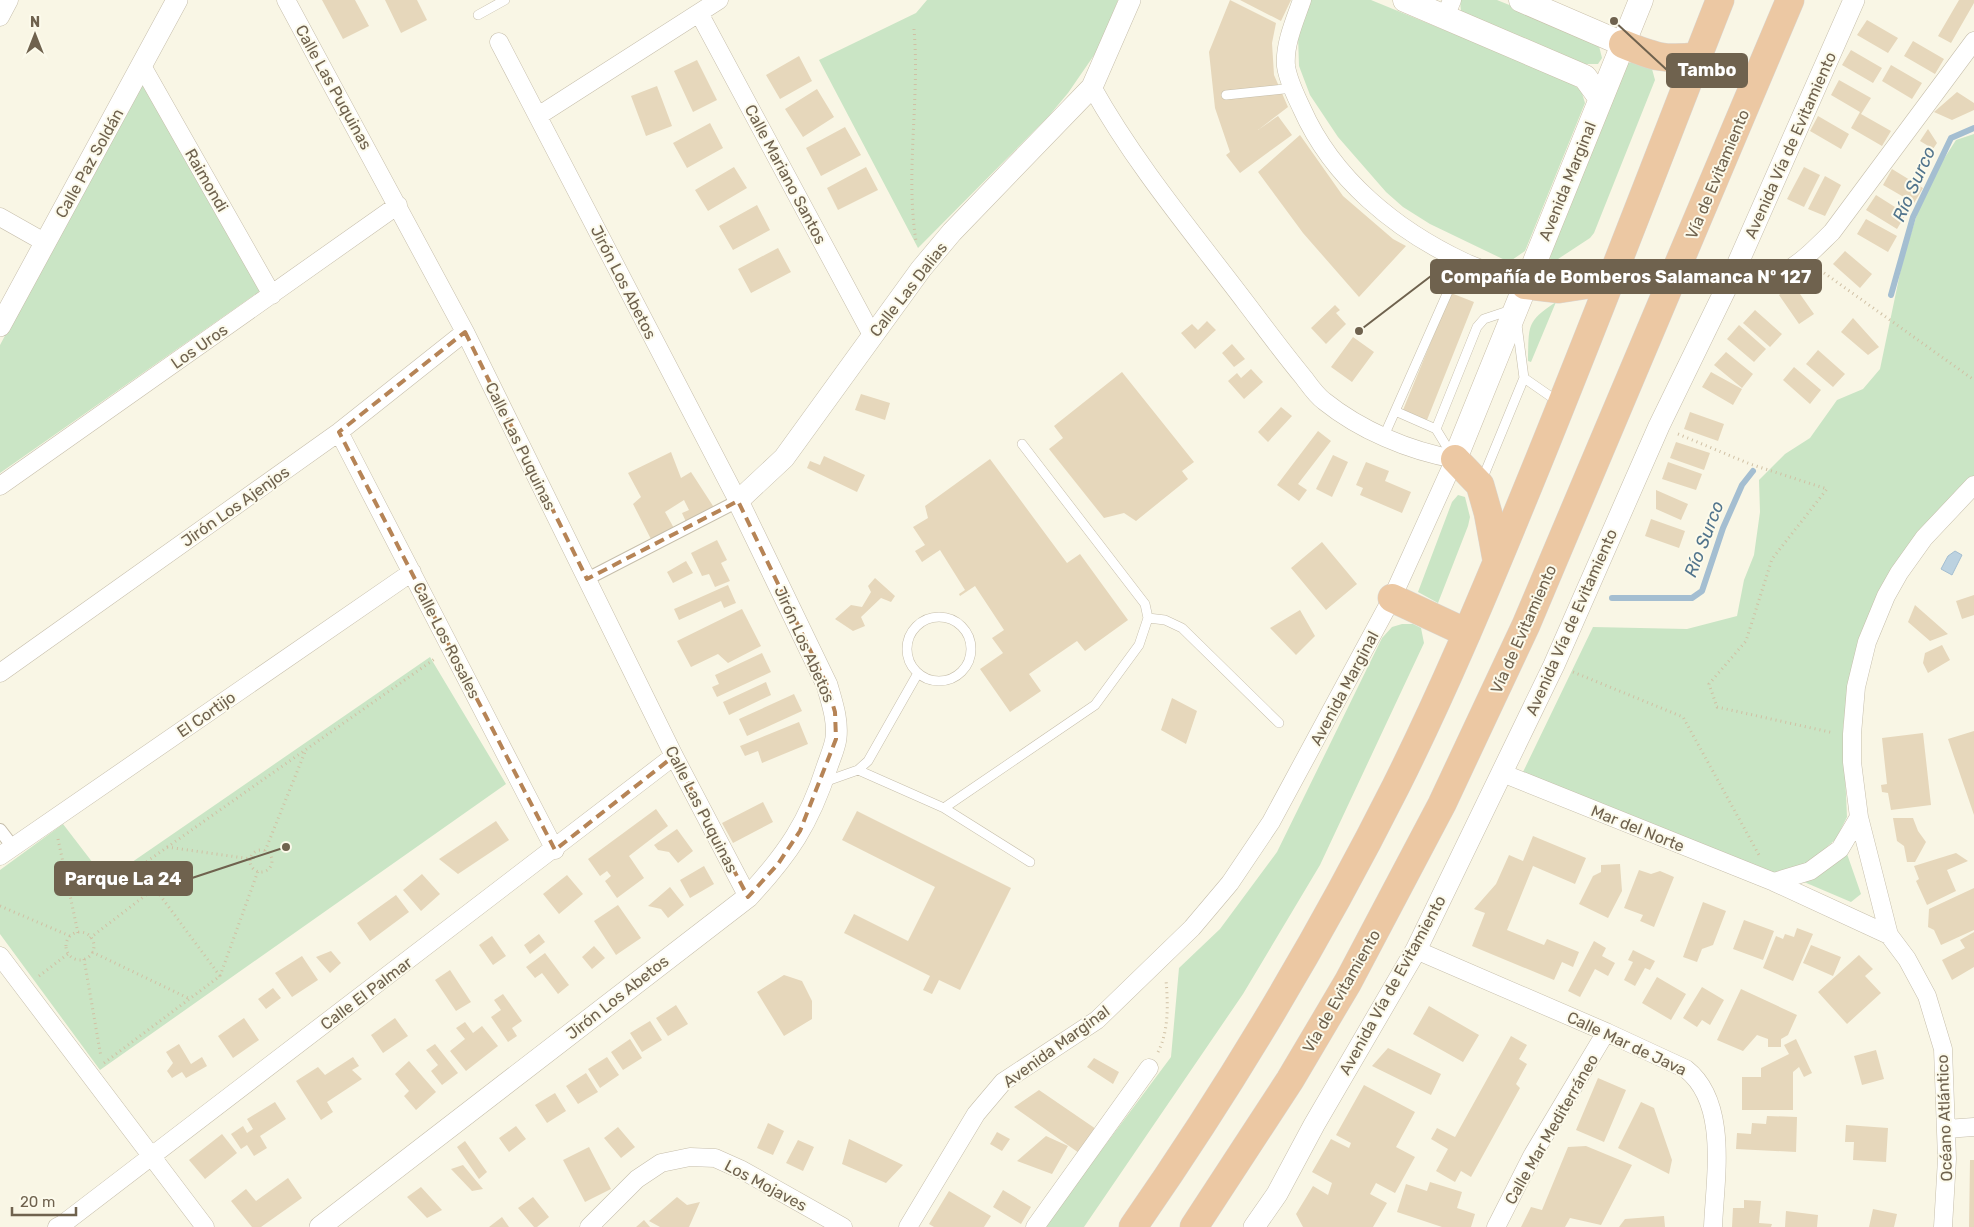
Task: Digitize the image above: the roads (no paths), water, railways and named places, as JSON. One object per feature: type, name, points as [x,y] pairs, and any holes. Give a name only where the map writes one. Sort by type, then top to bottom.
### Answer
[{"type":"highway","points":[[1133,1227],[1227,1088],[1322,927],[1393,792],[1467,633],[1497,562],[1611,281],[1720,0]]},
{"type":"highway","name":"Vía de Evitamiento","points":[[1194,1227],[1290,1080],[1352,974],[1442,804],[1526,625],[1790,0]]},
{"type":"highway","points":[[1623,44],[1666,60],[1697,56]]},
{"type":"highway","points":[[1520,297],[1611,281]]},
{"type":"highway","points":[[1454,459],[1480,485],[1488,513],[1497,562]]},
{"type":"highway","points":[[1392,598],[1467,633]]},
{"type":"main road","points":[[1405,0],[1449,8],[1585,77],[1601,99]]},
{"type":"main road","points":[[1521,0],[1623,44]]},
{"type":"main road","name":"Avenida Marginal","points":[[1454,459],[1641,0]]},
{"type":"street","points":[[0,17],[9,0]]},
{"type":"street","name":"Calle Paz Soldán","points":[[0,326],[177,0]]},
{"type":"street","name":"Calle Las Puquinas","points":[[286,0],[465,332],[674,756],[748,896]]},
{"type":"street","points":[[538,116],[719,0]]},
{"type":"street","name":"Calle Las Dalias","points":[[738,502],[784,458],[921,269],[952,232],[1092,87],[1130,0]]},
{"type":"street","points":[[1302,0],[1288,43],[1286,66],[1292,88],[1311,129],[1344,175],[1391,220],[1419,238],[1465,262],[1520,297]]},
{"type":"street","name":"Avenida Vía de Evitamiento","points":[[1254,1227],[1277,1194],[1314,1125],[1416,950],[1554,665],[1658,426],[1734,272],[1854,0]]},
{"type":"street","name":"Calle Mariano Santos","points":[[699,13],[872,336]]},
{"type":"street","points":[[1734,272],[1753,279],[1775,277],[1804,259],[1832,232],[1974,41]]},
{"type":"street","name":"Jirón Los Abetos","points":[[320,1227],[748,896],[778,864],[800,831],[822,783],[836,739],[835,712],[827,685],[738,502],[499,42]]},
{"type":"street","name":"Raimondi","points":[[142,66],[272,295]]},
{"type":"street","points":[[1092,87],[1127,146],[1290,362],[1323,401],[1361,425],[1384,436],[1426,454],[1454,459]]},
{"type":"street","name":"Los Uros","points":[[0,486],[398,205]]},
{"type":"street","points":[[0,218],[46,243]]},
{"type":"street","name":"Jirón Los Ajenjos","points":[[0,673],[339,432],[465,332]]},
{"type":"street","name":"Calle Los Rosales","points":[[339,432],[555,850]]},
{"type":"street","name":"Avenida Marginal","points":[[908,1227],[976,1114],[1003,1082],[1097,1020],[1192,928],[1230,882],[1272,822],[1392,598],[1454,459]]},
{"type":"street","name":"Océano Atlántico","points":[[1943,1227],[1946,1188],[1945,1076],[1936,1022],[1918,977],[1889,935],[1859,817],[1852,762],[1852,734],[1856,688],[1867,642],[1886,596],[1899,573],[1924,538],[1974,485]]},
{"type":"street","points":[[587,579],[738,502]]},
{"type":"street","name":"El Cortijo","points":[[6,852],[412,572]]},
{"type":"street","name":"Calle El Palmar","points":[[57,1227],[555,850],[674,756]]},
{"type":"street","name":"Mar del Norte","points":[[1502,773],[1774,882],[1889,935]]},
{"type":"street","points":[[1774,882],[1810,871],[1840,849],[1859,817]]},
{"type":"street","points":[[0,830],[6,852]]},
{"type":"street","name":"Calle Mar de Java","points":[[1416,950],[1606,1032],[1686,1069],[1696,1077],[1704,1088],[1714,1118],[1716,1138],[1713,1227]]},
{"type":"street","points":[[0,956],[205,1227]]},
{"type":"street","name":"Calle Mar Mediterráneo","points":[[1496,1227],[1532,1156],[1606,1032]]},
{"type":"street","points":[[1035,1227],[1149,1068]]},
{"type":"street","points":[[1946,1129],[1974,1127]]},
{"type":"street","name":"Los Mojaves","points":[[589,1227],[637,1180],[661,1163],[690,1157],[715,1158],[742,1170],[844,1227]]},
{"type":"lane","points":[[478,15],[505,0]]},
{"type":"lane","points":[[1226,95],[1292,88]]},
{"type":"lane","points":[[1384,436],[1458,269],[1465,262]]},
{"type":"lane","points":[[1436,429],[1476,327],[1484,319],[1520,297],[1524,378],[1480,485]]},
{"type":"lane","points":[[1524,378],[1562,404]]},
{"type":"lane","points":[[1395,411],[1436,429],[1454,459]]},
{"type":"lane","points":[[944,808],[1095,705],[1140,645],[1148,618],[1145,604],[1022,444]]},
{"type":"lane","points":[[935,617],[946,617],[964,628],[971,648],[970,658],[965,668],[958,675],[948,679],[927,678],[918,673],[908,655],[907,644],[910,634],[916,626],[935,617]]},
{"type":"lane","points":[[1148,618],[1165,620],[1182,628],[1279,723]]},
{"type":"lane","points":[[822,783],[858,770],[868,761],[918,673]]},
{"type":"lane","points":[[858,770],[944,808],[1030,862]]},
{"type":"water","points":[[1955,551],[1962,555],[1952,575],[1941,569],[1948,556]]},
{"type":"waterway","name":"Río Surco","points":[[1891,295],[1913,217],[1951,138],[1974,128]]},
{"type":"waterway","name":"Río Surco","points":[[1612,598],[1692,598],[1702,591],[1723,528],[1742,485],[1753,471]]},
{"type":"place","name":"Tambo","points":[[1614,21]]},
{"type":"place","name":"Compañía de Bomberos Salamanca Nº 127","points":[[1359,331]]},
{"type":"place","name":"Parque La 24","points":[[286,847]]}]
